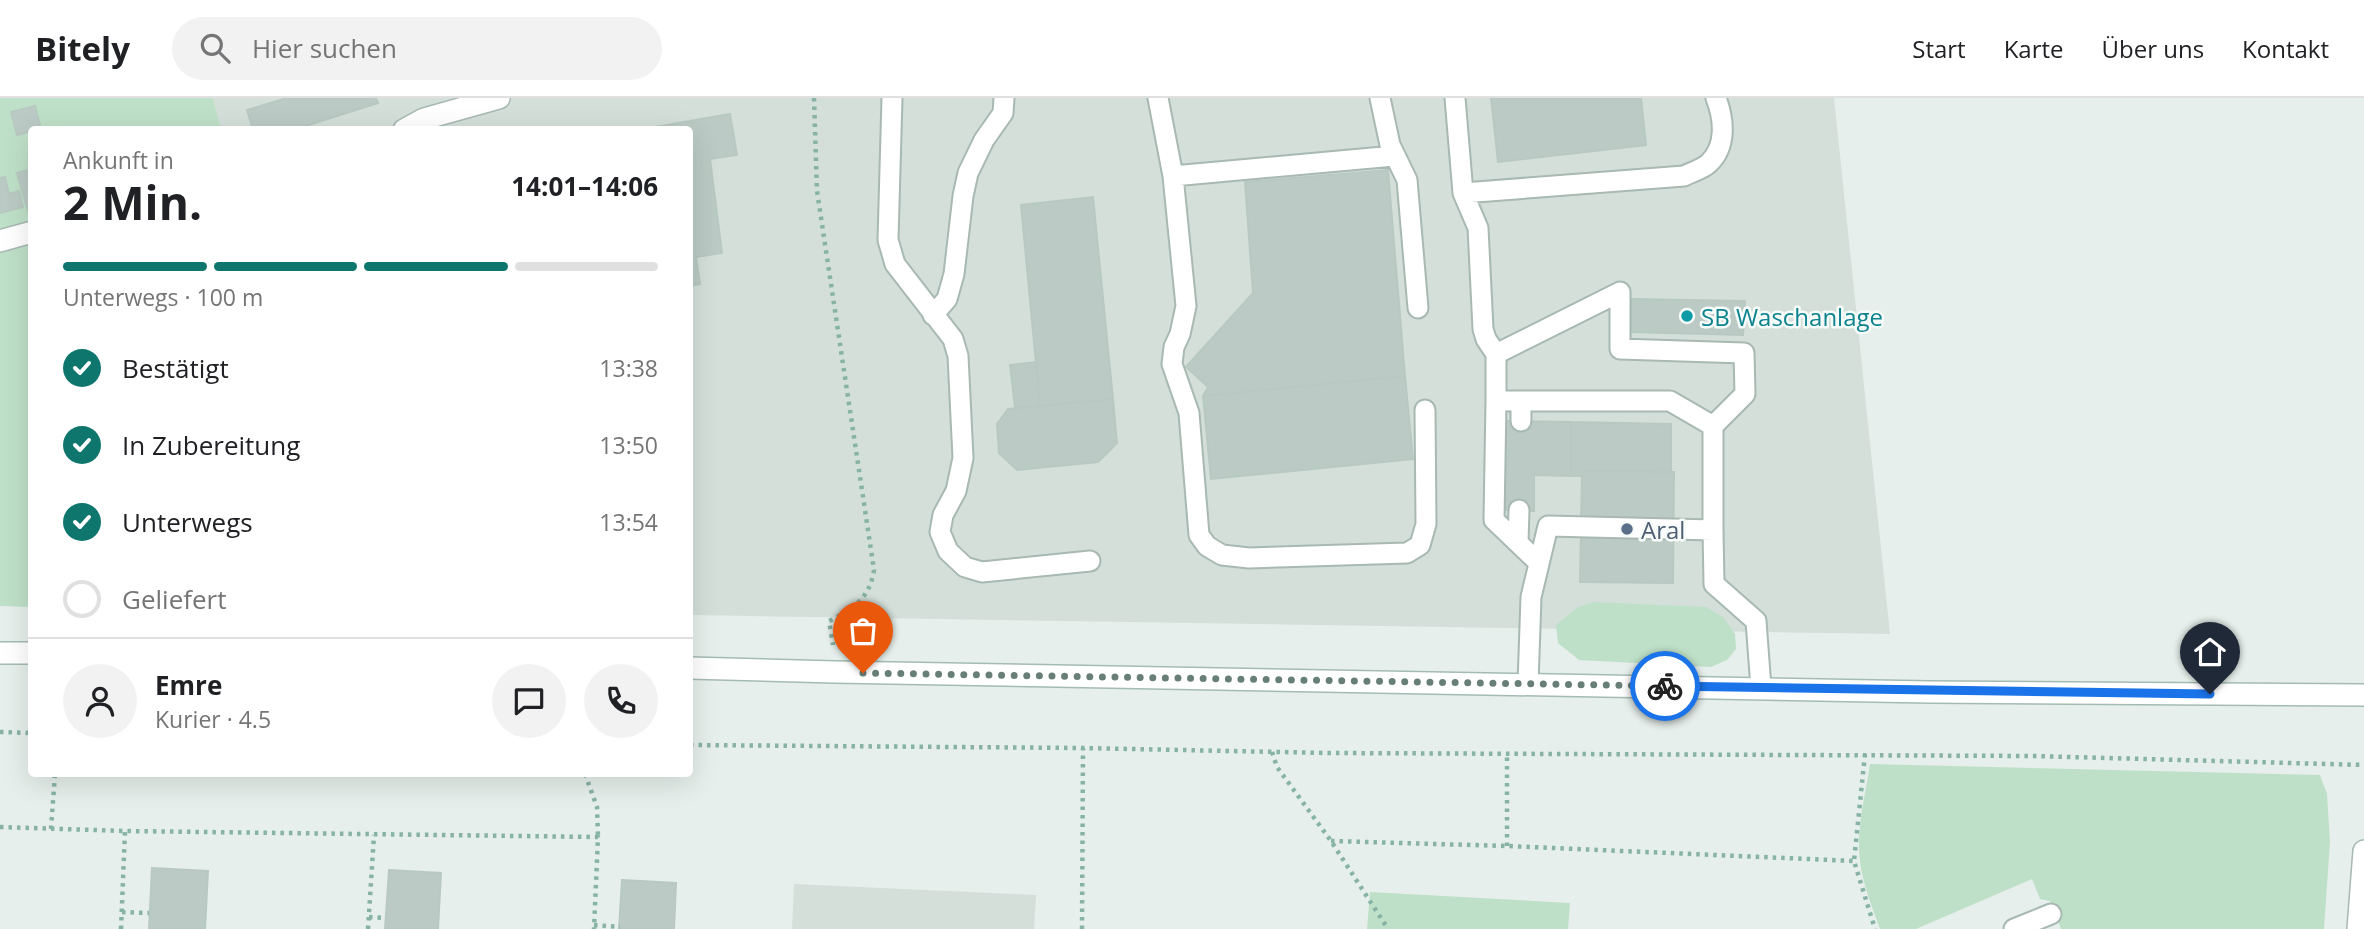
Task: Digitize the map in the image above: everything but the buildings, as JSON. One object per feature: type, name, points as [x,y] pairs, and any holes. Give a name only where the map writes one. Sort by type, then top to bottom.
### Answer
[{"type":"main road","points":[[411,126],[424,119],[499,98]]},
{"type":"main road","points":[[0,241],[28,233]]},
{"type":"main road","points":[[0,653],[28,653]]},
{"type":"main road","points":[[693,668],[2108,694],[2364,695]]},
{"type":"main road","points":[[2358,929],[2364,851]]},
{"type":"lane","points":[[892,98],[888,240],[895,264],[953,339],[958,356],[963,458],[956,491],[943,515],[940,532],[948,551],[965,568],[982,572],[1090,561]]},
{"type":"lane","points":[[933,314],[947,299],[954,274],[968,173],[984,141],[1003,113],[1004,98]]},
{"type":"lane","points":[[1158,98],[1172,177],[1186,306],[1172,364],[1189,413],[1199,535],[1207,546],[1222,555],[1249,558],[1407,552],[1420,545],[1426,524],[1425,410]]},
{"type":"lane","points":[[1380,98],[1390,145],[1407,180],[1418,308]]},
{"type":"lane","points":[[1455,98],[1463,193],[1478,228],[1483,329],[1496,354],[1494,520],[1539,562]]},
{"type":"lane","points":[[1463,193],[1684,176],[1707,165],[1719,151],[1722,136],[1720,108],[1716,98]]},
{"type":"lane","points":[[1172,177],[1394,156]]},
{"type":"lane","points":[[1496,354],[1620,292],[1620,349],[1744,353],[1745,394],[1713,426],[1714,584],[1756,621],[1761,688]]},
{"type":"lane","points":[[1496,401],[1670,401],[1713,426]]},
{"type":"lane","points":[[1521,401],[1521,421]]},
{"type":"lane","points":[[1518,542],[1519,510]]},
{"type":"lane","points":[[1528,684],[1531,597],[1548,526],[1713,530]]},
{"type":"lane","points":[[2014,929],[2051,914]]},
{"type":"path","points":[[814,98],[817,191],[874,570],[867,595],[852,609],[829,621],[835,672]]},
{"type":"path","points":[[0,732],[28,733]]},
{"type":"path","points":[[693,745],[1507,754],[2034,756],[2364,765]]},
{"type":"path","points":[[1082,929],[1083,748]]},
{"type":"path","points":[[1272,752],[1277,767],[1331,841],[1388,929]]},
{"type":"path","points":[[1507,754],[1507,846]]},
{"type":"path","points":[[1865,754],[1854,861],[1875,929]]},
{"type":"path","points":[[51,829],[55,777]]},
{"type":"path","points":[[587,777],[597,807],[594,927],[620,927]]},
{"type":"path","points":[[0,827],[598,837]]},
{"type":"path","points":[[121,929],[125,831]]},
{"type":"path","points":[[368,929],[374,835]]},
{"type":"path","points":[[1331,841],[1854,861]]},
{"type":"path","points":[[122,912],[149,913]]},
{"type":"path","points":[[369,916],[386,918]]},
{"type":"shaded area","points":[[213,98],[1834,98],[1890,634],[693,615],[693,126],[220,126]]},
{"type":"shaded area","points":[[794,884],[1036,895],[1034,929],[792,929]]},
{"type":"green space","points":[[0,98],[213,98],[220,126],[28,126],[28,607],[0,606]]},
{"type":"green space","points":[[1593,602],[1706,607],[1723,617],[1735,634],[1736,649],[1727,660],[1711,667],[1579,660],[1558,643],[1556,625],[1578,607]]},
{"type":"green space","points":[[1870,764],[2320,775],[2327,794],[2330,842],[2324,929],[2061,929],[2050,901],[2040,899],[2032,879],[1916,929],[1880,929],[1864,880],[1859,850],[1861,817]]},
{"type":"green space","points":[[1370,892],[1570,903],[1568,929],[1367,929]]},
{"type":"way so far","points":[[863,673],[1665,686]]},
{"type":"place","name":"SB Waschanlage","points":[[1687,316]]},
{"type":"place","name":"Aral","points":[[1627,529]]},
{"type":"route","points":[[1665,686],[1929,692],[2210,694]]}]
